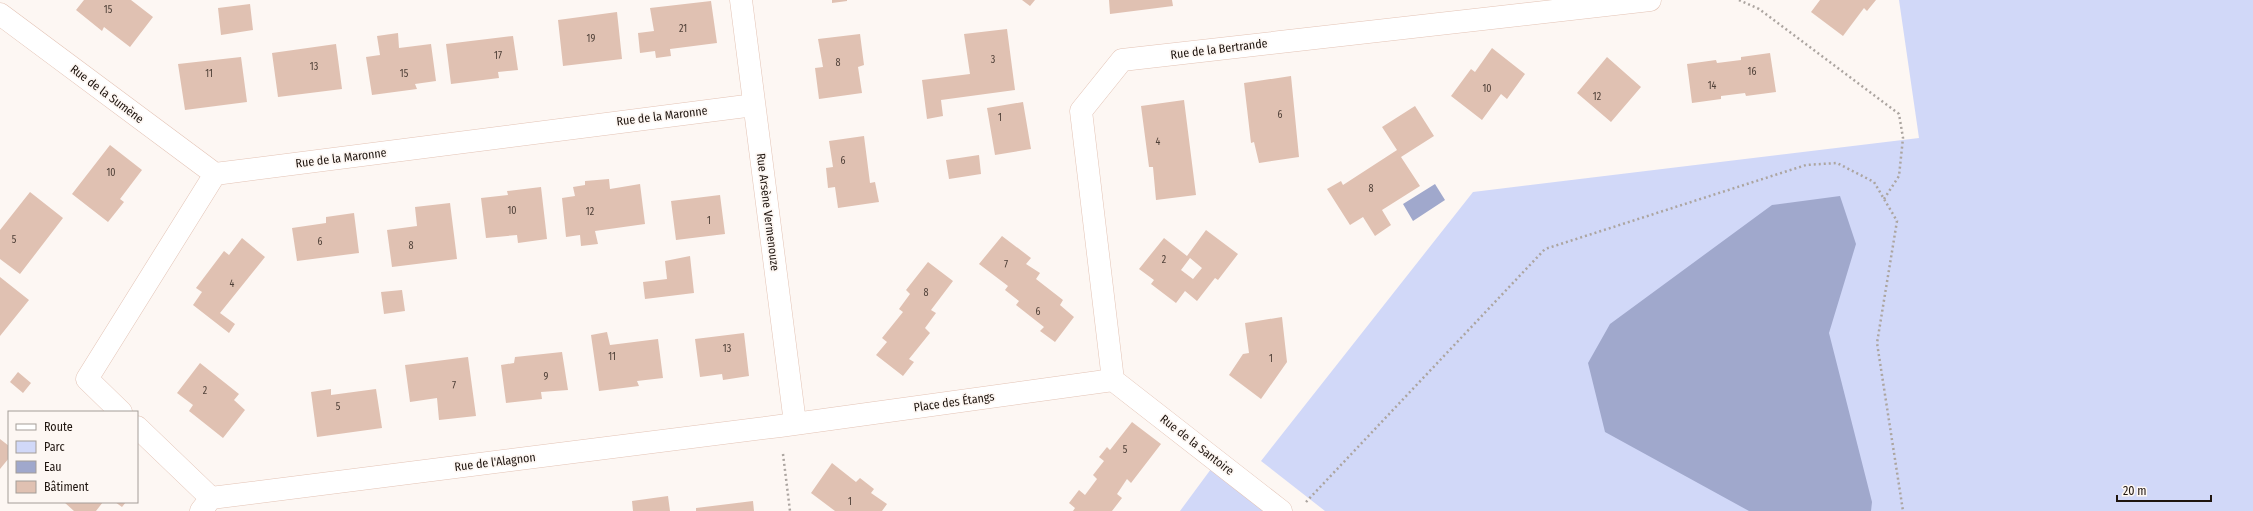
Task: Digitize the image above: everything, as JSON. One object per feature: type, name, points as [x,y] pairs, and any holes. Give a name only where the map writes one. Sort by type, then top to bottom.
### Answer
[{"type":"street","name":"Rue Arsène Vermenouze","points":[[741,0],[754,105],[788,424]]},
{"type":"street","name":"Rue de la Bertrande","points":[[1113,380],[1081,111],[1122,60],[1650,0]]},
{"type":"street","name":"Rue de la Sumène","points":[[0,14],[215,174]]},
{"type":"street","name":"Rue de la Maronne","points":[[215,174],[754,105]]},
{"type":"street","points":[[120,411],[87,379],[215,174]]},
{"type":"street","name":"Place des Étangs","points":[[788,424],[1113,380]]},
{"type":"street","name":"Rue de la Santoire","points":[[1113,380],[1281,511]]},
{"type":"street","name":"Rue de l'Alagnon","points":[[206,504],[788,424]]},
{"type":"street","points":[[138,428],[206,504]]},
{"type":"path","points":[[1739,0],[1759,9],[1899,114],[1903,138],[1898,176],[1884,199]]},
{"type":"path","points":[[1304,505],[1545,249],[1806,165],[1837,163],[1874,182],[1897,221],[1877,343],[1903,511]]},
{"type":"path","points":[[788,424],[790,511]]},
{"type":"green space","points":[[1899,0],[2253,0],[2253,511],[1325,511],[1261,461],[1473,192],[1919,138]]},
{"type":"green space","points":[[1211,469],[1264,511],[1180,511]]},
{"type":"water","points":[[1435,184],[1445,200],[1413,221],[1403,204]]},
{"type":"water","points":[[1840,196],[1856,244],[1829,333],[1872,502],[1871,511],[1749,511],[1605,432],[1588,363],[1610,324],[1772,205]]},
{"type":"building","points":[[84,0],[131,0],[153,17],[130,47],[104,27],[102,31],[76,10]]},
{"type":"building","points":[[832,0],[847,0],[847,1],[832,3]]},
{"type":"building","points":[[1022,0],[1035,0],[1030,6]]},
{"type":"building","points":[[1109,0],[1172,0],[1173,6],[1110,14]]},
{"type":"building","points":[[1820,0],[1876,0],[1867,11],[1864,8],[1843,36],[1811,12]]},
{"type":"building","points":[[711,1],[717,43],[670,49],[671,56],[656,58],[655,51],[640,53],[638,33],[654,31],[650,8]]},
{"type":"building","points":[[250,4],[253,30],[221,35],[218,8]]},
{"type":"building","points":[[617,12],[622,59],[563,66],[558,20]]},
{"type":"building","points":[[1007,29],[1015,90],[941,100],[943,116],[927,119],[922,80],[970,74],[964,34]]},
{"type":"building","points":[[398,33],[399,48],[431,44],[436,81],[415,84],[417,89],[372,95],[366,57],[380,55],[377,36]]},
{"type":"building","points":[[860,34],[864,65],[858,67],[862,93],[819,99],[815,68],[823,67],[818,39]]},
{"type":"building","points":[[513,36],[518,70],[498,72],[499,78],[451,84],[446,44]]},
{"type":"building","points":[[336,44],[342,89],[278,97],[272,53]]},
{"type":"building","points":[[1492,48],[1525,74],[1507,99],[1501,94],[1482,120],[1451,96],[1471,69],[1475,72]]},
{"type":"building","points":[[1770,53],[1776,92],[1746,96],[1745,93],[1721,96],[1721,99],[1692,103],[1687,64],[1716,60],[1717,63],[1741,60],[1741,57]]},
{"type":"building","points":[[241,57],[247,102],[185,110],[178,64]]},
{"type":"building","points":[[1607,57],[1641,87],[1611,122],[1577,93]]},
{"type":"building","points":[[1291,76],[1299,157],[1259,163],[1254,142],[1251,143],[1244,83]]},
{"type":"building","points":[[1184,100],[1196,195],[1156,200],[1153,167],[1149,167],[1141,106]]},
{"type":"building","points":[[1023,102],[1031,149],[995,155],[987,108]]},
{"type":"building","points":[[1415,106],[1434,136],[1401,157],[1420,186],[1382,210],[1391,225],[1375,236],[1363,217],[1350,225],[1327,189],[1341,181],[1343,185],[1397,150],[1382,127]]},
{"type":"building","points":[[864,136],[870,183],[875,182],[879,202],[838,208],[835,187],[828,188],[826,168],[833,167],[829,141]]},
{"type":"building","points":[[110,145],[142,170],[120,199],[124,202],[108,222],[72,194]]},
{"type":"building","points":[[979,155],[981,174],[949,179],[946,160]]},
{"type":"building","points":[[609,179],[610,189],[640,184],[645,224],[595,231],[598,244],[581,246],[580,235],[566,237],[562,198],[575,196],[573,187],[585,185],[585,181]]},
{"type":"building","points":[[541,187],[547,239],[518,243],[517,235],[486,238],[481,198],[508,195],[507,191]]},
{"type":"building","points":[[30,192],[63,218],[20,274],[0,259],[0,230]]},
{"type":"building","points":[[720,195],[725,234],[676,240],[671,201]]},
{"type":"building","points":[[450,203],[457,259],[392,267],[387,230],[417,226],[415,207]]},
{"type":"building","points":[[354,213],[359,253],[297,261],[292,228],[326,223],[326,217]]},
{"type":"building","points":[[1206,230],[1238,254],[1218,280],[1215,278],[1197,301],[1185,291],[1176,303],[1151,284],[1154,280],[1139,269],[1164,238],[1187,256]],"holes":[[[1190,258],[1202,268],[1193,279],[1181,270]]]},
{"type":"building","points":[[1002,236],[1031,258],[1026,264],[1040,273],[1036,279],[1063,300],[1060,305],[1074,317],[1055,342],[1040,331],[1044,327],[1016,305],[1019,301],[1005,290],[1008,286],[979,264]]},
{"type":"building","points":[[242,238],[265,257],[220,313],[235,324],[229,333],[193,305],[202,292],[196,288],[224,251],[229,255]]},
{"type":"building","points":[[690,256],[694,293],[645,299],[643,282],[667,279],[665,261]]},
{"type":"building","points":[[928,262],[953,281],[931,310],[936,313],[925,328],[930,333],[909,359],[914,362],[903,376],[876,355],[887,342],[882,338],[903,312],[899,309],[910,294],[906,290]]},
{"type":"building","points":[[0,277],[29,300],[0,336]]},
{"type":"building","points":[[402,290],[405,311],[384,314],[381,292]]},
{"type":"building","points":[[1282,317],[1287,362],[1261,399],[1229,375],[1243,354],[1249,353],[1245,323]]},
{"type":"building","points":[[607,332],[610,345],[658,339],[663,378],[637,381],[639,386],[599,391],[591,335]]},
{"type":"building","points":[[744,333],[749,376],[723,380],[722,374],[700,377],[695,339]]},
{"type":"building","points":[[562,352],[568,390],[541,392],[542,399],[506,403],[501,365],[514,363],[515,357]]},
{"type":"building","points":[[468,357],[476,416],[439,420],[437,398],[410,402],[405,365]]},
{"type":"building","points":[[200,363],[239,394],[234,400],[245,410],[223,438],[189,411],[193,405],[177,393]]},
{"type":"building","points":[[18,372],[31,383],[23,393],[10,382]]},
{"type":"building","points":[[331,389],[331,395],[376,389],[382,428],[317,437],[311,392]]},
{"type":"building","points":[[1132,422],[1161,444],[1131,483],[1127,479],[1117,494],[1122,498],[1112,511],[1073,511],[1075,508],[1069,503],[1079,490],[1085,495],[1097,479],[1093,475],[1104,461],[1099,457],[1107,447],[1110,450]]},
{"type":"building","points":[[0,439],[8,445],[8,459],[0,469]]},
{"type":"building","points":[[832,463],[856,482],[860,478],[874,489],[871,493],[887,504],[882,511],[835,511],[811,493]]},
{"type":"building","points":[[668,496],[670,511],[633,511],[632,501]]},
{"type":"building","points":[[753,501],[754,511],[696,511],[696,508]]},
{"type":"building","points":[[65,503],[102,503],[96,511],[74,511]]},
{"type":"building","points":[[116,503],[125,503],[122,507]]}]
